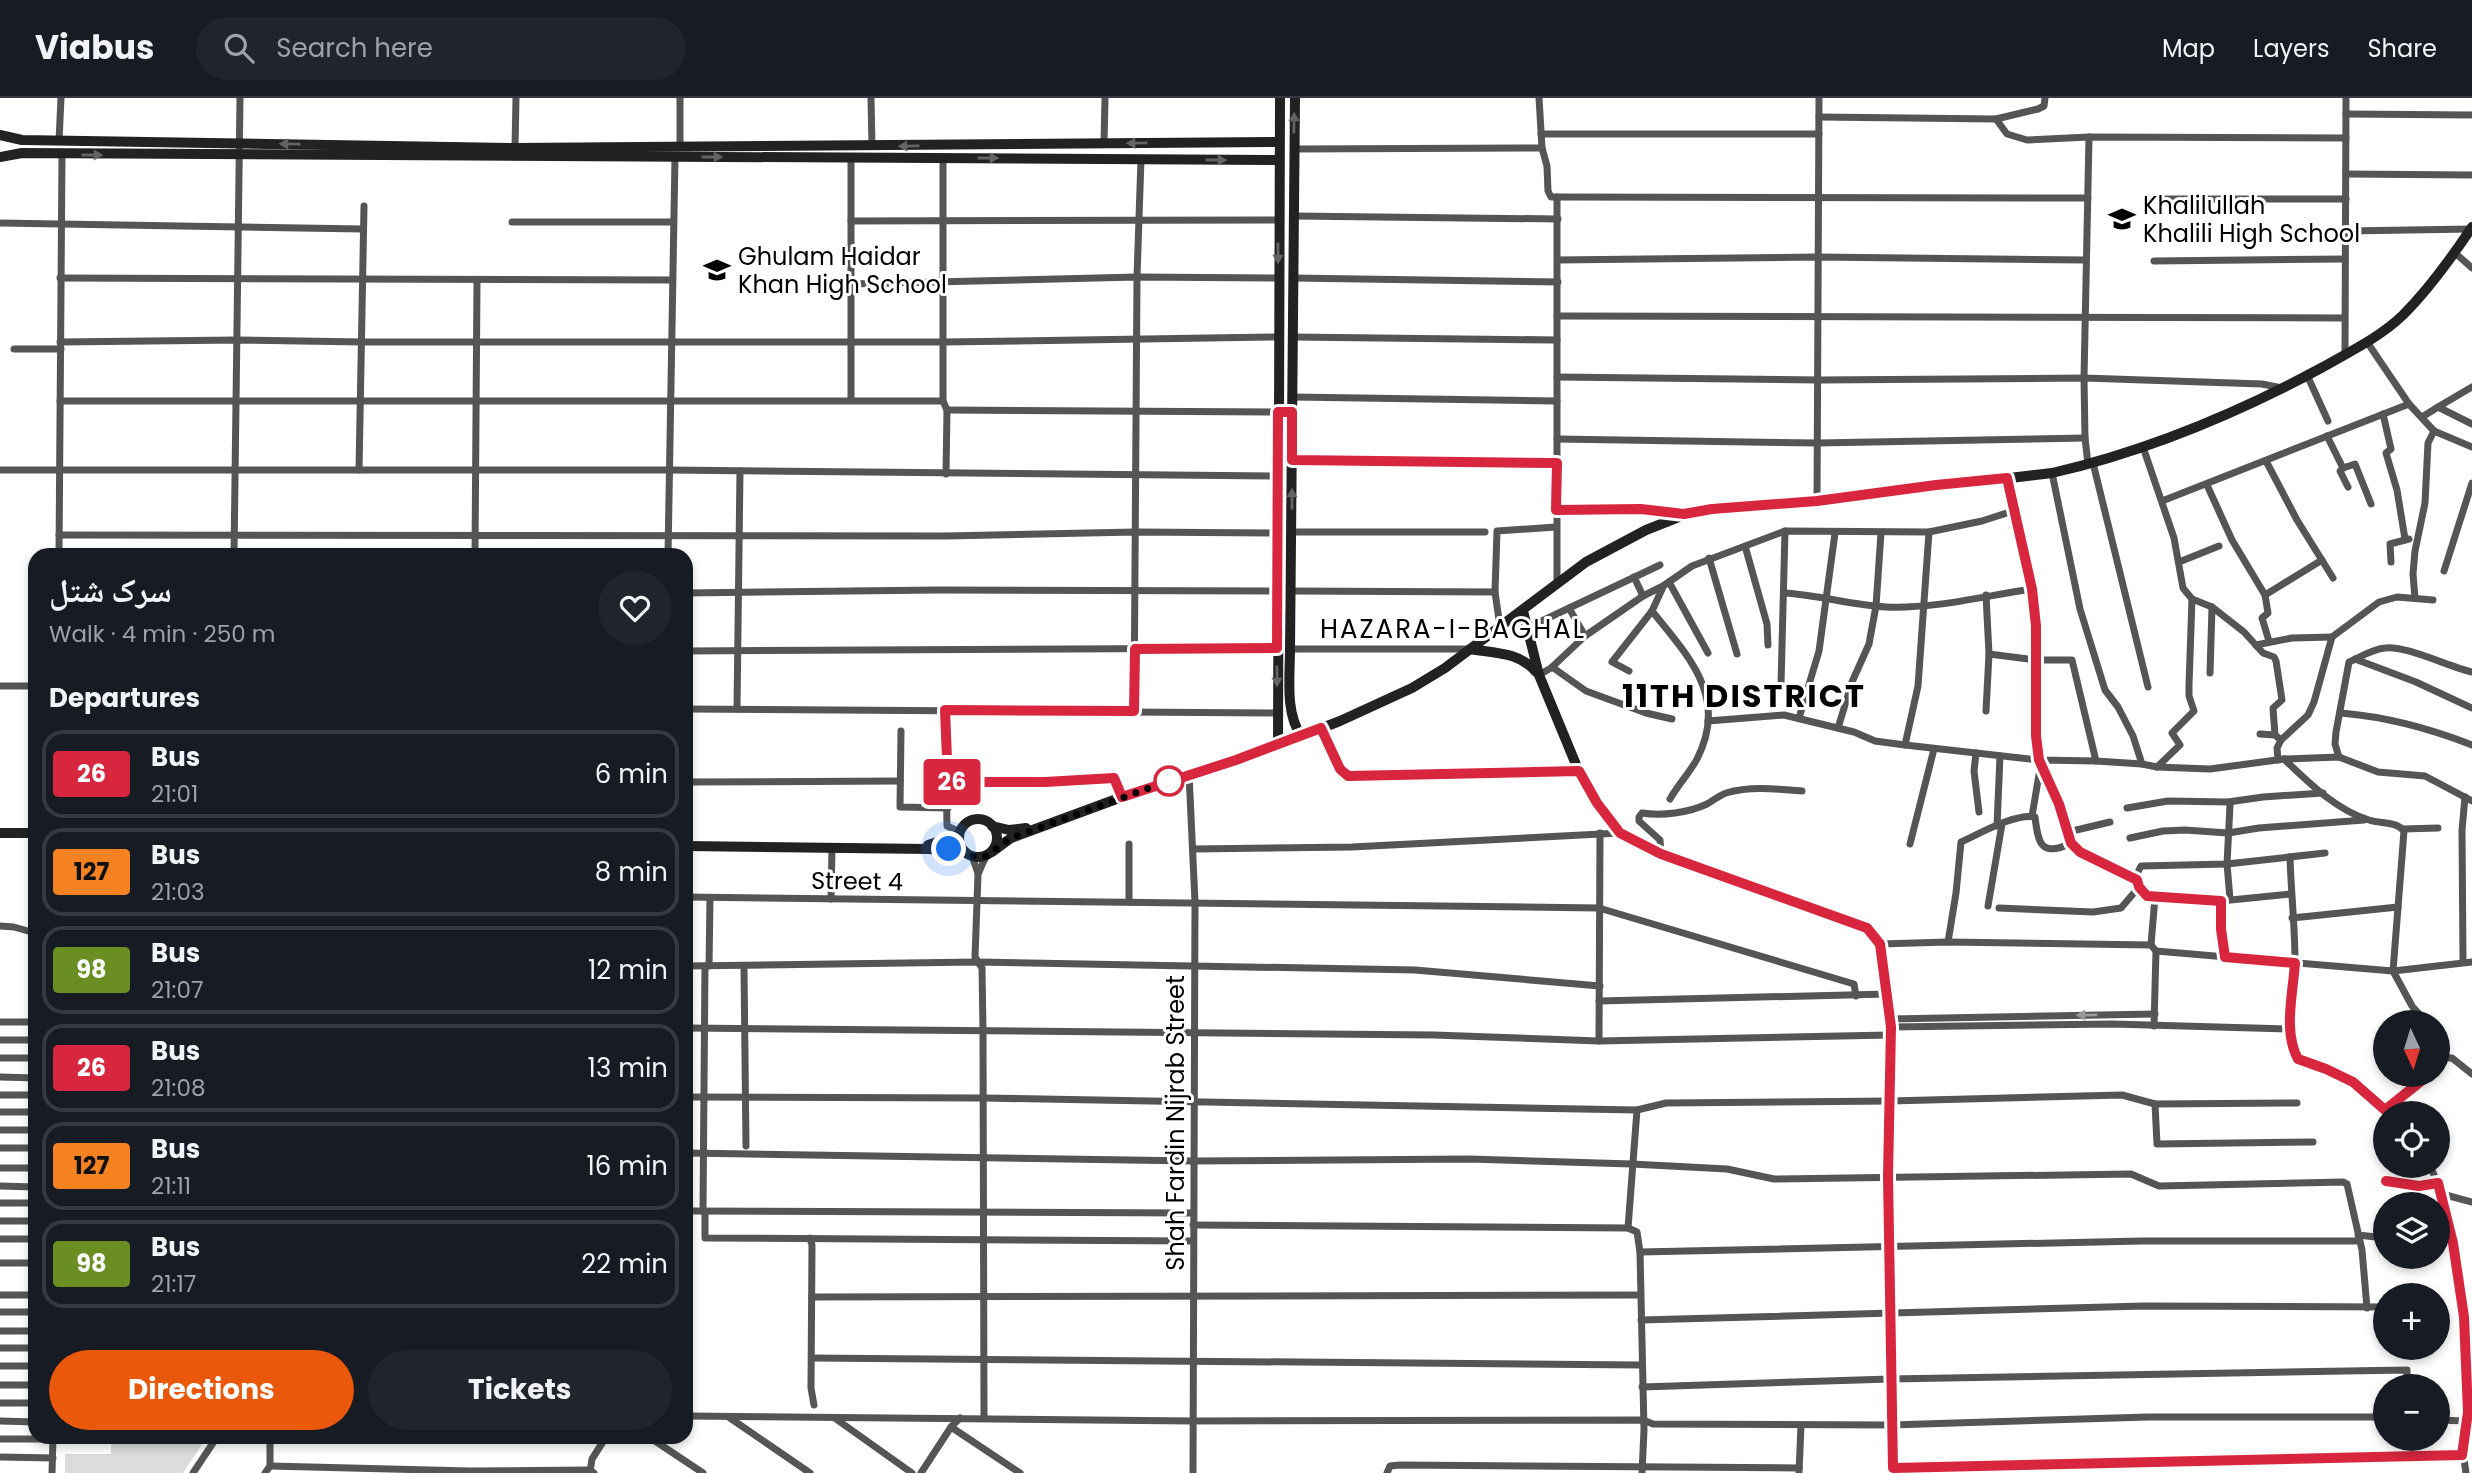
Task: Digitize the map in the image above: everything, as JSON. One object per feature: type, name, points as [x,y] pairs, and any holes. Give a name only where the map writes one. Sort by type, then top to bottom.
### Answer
[{"type":"main road","points":[[1278,744],[1280,98]]},
{"type":"main road","points":[[1295,98],[1290,649],[1291,712],[1294,725],[1301,736]]},
{"type":"main road","points":[[0,135],[22,141],[240,149],[678,151]]},
{"type":"main road","points":[[745,152],[872,146],[1278,142]]},
{"type":"main road","points":[[0,157],[22,153],[62,155],[240,149],[516,148],[745,152],[851,157],[1278,160]]},
{"type":"main road","points":[[693,846],[949,849],[969,855],[989,854],[1011,838],[1051,822],[1301,736],[1412,688],[1523,611],[1586,562],[1684,514],[2052,473],[2143,447],[2205,424],[2283,388],[2367,342],[2403,314],[2455,253],[2471,228]]},
{"type":"main road","points":[[1523,611],[1539,675],[1579,771],[1597,803],[1620,833],[1661,854],[1867,928],[1880,944],[1890,1027],[1888,1176],[1893,1471]]},
{"type":"main road","points":[[1470,649],[1527,661],[1539,675]]},
{"type":"main road","points":[[910,849],[946,841],[960,833],[967,823],[973,820],[980,819],[992,826],[1009,830],[1051,822]]},
{"type":"main road","points":[[989,854],[997,839],[992,826]]},
{"type":"main road","points":[[0,833],[28,833]]},
{"type":"main road","points":[[960,833],[961,848],[969,855]]},
{"type":"street","points":[[58,141],[61,98]]},
{"type":"street","points":[[234,548],[240,98]]},
{"type":"street","points":[[516,98],[516,148]]},
{"type":"street","points":[[668,548],[673,222],[680,98]]},
{"type":"street","points":[[871,98],[872,146]]},
{"type":"street","points":[[1104,144],[1105,98]]},
{"type":"street","points":[[1539,98],[1542,148],[1549,195],[1558,197],[2088,198]]},
{"type":"street","points":[[1817,501],[1819,98]]},
{"type":"street","points":[[1819,117],[1996,119],[2038,109],[2044,106],[2045,98]]},
{"type":"street","points":[[2345,355],[2346,98]]},
{"type":"street","points":[[2346,114],[2472,115]]},
{"type":"street","points":[[1996,119],[2007,134],[2017,138],[2346,138]]},
{"type":"street","points":[[1541,134],[1819,134]]},
{"type":"street","points":[[2089,137],[2085,438],[2148,687]]},
{"type":"street","points":[[1294,149],[1542,148]]},
{"type":"street","points":[[59,548],[62,155]]},
{"type":"street","points":[[851,157],[851,400]]},
{"type":"street","points":[[943,158],[943,401],[947,410],[946,474]]},
{"type":"street","points":[[1134,711],[1137,277],[1141,159]]},
{"type":"street","points":[[2346,174],[2472,176]]},
{"type":"street","points":[[1557,583],[1558,197]]},
{"type":"street","points":[[2165,199],[2346,199]]},
{"type":"street","points":[[359,470],[364,206]]},
{"type":"street","points":[[1294,216],[1558,219]]},
{"type":"street","points":[[851,221],[1278,220]]},
{"type":"street","points":[[512,222],[673,222]]},
{"type":"street","points":[[0,223],[363,229]]},
{"type":"street","points":[[2346,231],[2471,228]]},
{"type":"street","points":[[2455,253],[2472,268]]},
{"type":"street","points":[[1558,260],[1818,257],[2086,260]]},
{"type":"street","points":[[2154,261],[2346,259]]},
{"type":"street","points":[[850,284],[1137,277],[1278,278]]},
{"type":"street","points":[[60,278],[672,280]]},
{"type":"street","points":[[1293,278],[1558,282]]},
{"type":"street","points":[[475,548],[477,281]]},
{"type":"street","points":[[1558,316],[2344,318]]},
{"type":"street","points":[[14,349],[61,345],[237,340],[943,342],[1278,337]]},
{"type":"street","points":[[1293,337],[1557,340]]},
{"type":"street","points":[[2367,342],[2409,404],[2434,431],[2472,447]]},
{"type":"street","points":[[2307,375],[2328,421]]},
{"type":"street","points":[[1557,377],[1819,380],[2084,378],[2262,384],[2283,388]]},
{"type":"street","points":[[2423,417],[2472,387]]},
{"type":"street","points":[[1293,397],[1557,401]]},
{"type":"street","points":[[60,401],[943,401]]},
{"type":"street","points":[[2162,501],[2409,404]]},
{"type":"street","points":[[2438,407],[2472,424]]},
{"type":"street","points":[[947,410],[1292,412]]},
{"type":"street","points":[[2383,414],[2391,449],[2386,453],[2397,490],[2405,539]]},
{"type":"street","points":[[2415,598],[2413,574],[2417,538],[2425,503],[2428,443],[2434,431]]},
{"type":"street","points":[[2327,436],[2343,468]]},
{"type":"street","points":[[1557,439],[1818,443],[2085,438]]},
{"type":"street","points":[[2143,447],[2162,501],[2179,562],[2183,588],[2192,599],[2212,607],[2244,632],[2263,653],[2274,657],[2282,701],[2273,708],[2277,748],[2281,760],[2347,810],[2369,820],[2403,829],[2438,828]]},
{"type":"street","points":[[1292,460],[1557,463]]},
{"type":"street","points":[[2266,460],[2297,520],[2333,578]]},
{"type":"street","points":[[2348,487],[2340,471],[2355,464],[2371,503]]},
{"type":"street","points":[[0,470],[669,470],[1278,476]]},
{"type":"street","points":[[737,709],[740,471]]},
{"type":"street","points":[[2052,473],[2080,609],[2105,690],[2118,707],[2133,736],[2142,764]]},
{"type":"street","points":[[2007,478],[2032,589],[2036,626],[2036,736],[2040,762],[2071,843],[2080,852],[2138,884],[2147,896],[2221,901],[2291,894]]},
{"type":"street","points":[[2444,571],[2472,483]]},
{"type":"street","points":[[2207,485],[2232,540],[2265,594],[2268,613],[2262,618],[2269,641]]},
{"type":"street","points":[[1556,510],[1641,509],[1684,514]]},
{"type":"street","points":[[1539,675],[1552,667],[1585,636],[1675,576],[1709,558],[1785,531],[1929,532],[1982,521],[2013,511]]},
{"type":"street","points":[[1500,627],[1495,592],[1497,531],[1556,527]]},
{"type":"street","points":[[1781,684],[1785,531]]},
{"type":"street","points":[[59,535],[946,536],[1135,532],[1277,533]]},
{"type":"street","points":[[1292,532],[1485,532]]},
{"type":"street","points":[[1905,745],[1918,686],[1929,532]]},
{"type":"street","points":[[1799,718],[1819,651],[1835,533]]},
{"type":"street","points":[[1838,728],[1852,682],[1869,644],[1876,606],[1881,533]]},
{"type":"street","points":[[2391,562],[2390,544],[2417,538]]},
{"type":"street","points":[[1745,546],[1767,624],[1768,645]]},
{"type":"street","points":[[2179,562],[2219,546]]},
{"type":"street","points":[[1709,558],[1737,654]]},
{"type":"street","points":[[2265,594],[2322,560]]},
{"type":"street","points":[[1527,628],[1660,565]]},
{"type":"street","points":[[1634,578],[1643,596]]},
{"type":"street","points":[[1629,671],[1612,662],[1652,611],[1666,584]]},
{"type":"street","points":[[1666,584],[1708,653]]},
{"type":"street","points":[[1784,593],[1811,594],[1876,606],[1924,606],[2032,589]]},
{"type":"street","points":[[693,593],[1277,591]]},
{"type":"street","points":[[1291,591],[1495,592]]},
{"type":"street","points":[[1986,596],[1989,654],[1986,712]]},
{"type":"street","points":[[2256,645],[2269,641],[2332,636],[2379,602],[2397,597],[2432,600]]},
{"type":"street","points":[[2157,767],[2180,745],[2172,733],[2194,711],[2189,696],[2192,599]]},
{"type":"street","points":[[2210,673],[2212,607]]},
{"type":"street","points":[[1569,608],[1585,636]]},
{"type":"street","points":[[1652,611],[1695,665],[1704,686],[1709,721],[1705,740],[1696,760],[1670,799]]},
{"type":"street","points":[[2260,734],[2278,737],[2308,715],[2315,702],[2332,636]]},
{"type":"street","points":[[693,651],[1277,648]]},
{"type":"street","points":[[2339,757],[2335,744],[2349,662],[2386,648],[2400,649],[2472,672]]},
{"type":"street","points":[[1290,649],[1470,649]]},
{"type":"street","points":[[1989,654],[2036,660],[2072,660],[2096,761]]},
{"type":"street","points":[[2356,659],[2416,681],[2472,708]]},
{"type":"street","points":[[1552,667],[1586,691],[1672,719]]},
{"type":"street","points":[[0,686],[28,686]]},
{"type":"street","points":[[693,709],[1277,713]]},
{"type":"street","points":[[945,710],[947,826],[960,833]]},
{"type":"street","points":[[2341,713],[2416,725],[2472,746]]},
{"type":"street","points":[[1709,721],[1784,715],[1875,740],[2040,762],[2096,761],[2210,769],[2281,760],[2339,757],[2378,772],[2425,776],[2469,799],[2462,830],[2468,962],[2393,971],[2153,948],[1948,942],[1880,944]]},
{"type":"street","points":[[1321,728],[1340,769],[1348,776],[1579,771]]},
{"type":"street","points":[[901,731],[900,807],[948,808]]},
{"type":"street","points":[[1910,844],[1934,748]]},
{"type":"street","points":[[1976,753],[1974,771],[1979,812]]},
{"type":"street","points":[[1988,906],[2000,825],[2000,756]]},
{"type":"street","points":[[2040,762],[2032,816],[2035,817],[2038,841],[2042,847],[2048,849],[2071,843]]},
{"type":"street","name":"Shah Fardin Nijrab Street","points":[[1189,774],[1195,902],[1193,1473]]},
{"type":"street","points":[[948,782],[1045,782],[1114,778],[1122,797]]},
{"type":"street","points":[[693,782],[900,781]]},
{"type":"street","points":[[1661,854],[1660,840],[1639,821],[1640,814],[1660,815],[1689,809],[1707,804],[1722,794],[1739,790],[1764,788],[1802,791]]},
{"type":"street","points":[[2127,808],[2168,801],[2228,802],[2323,793]]},
{"type":"street","points":[[2228,802],[2230,899]]},
{"type":"street","points":[[1948,942],[1961,842],[2000,825],[2032,816]]},
{"type":"street","points":[[2130,838],[2163,831],[2228,833],[2259,828],[2369,820]]},
{"type":"street","points":[[2068,832],[2110,822]]},
{"type":"street","points":[[2403,829],[2393,971],[2416,1010]]},
{"type":"street","points":[[1600,833],[1600,1041]]},
{"type":"street","points":[[1194,849],[1352,847],[1620,833]]},
{"type":"street","points":[[1129,844],[1129,902]]},
{"type":"street","points":[[831,900],[832,848]]},
{"type":"street","points":[[1999,908],[2093,912],[2121,908],[2138,884],[2141,866],[2228,864],[2325,853]]},
{"type":"street","points":[[984,1418],[982,968],[975,957],[978,874],[989,854]]},
{"type":"street","points":[[969,855],[978,874]]},
{"type":"street","points":[[2290,856],[2295,963],[2290,1030],[2294,1052],[2298,1059],[2353,1082],[2374,1101]]},
{"type":"street","name":"Street 4","points":[[693,897],[1599,908],[1854,984],[1856,996]]},
{"type":"street","points":[[2154,1026],[2155,897]]},
{"type":"street","points":[[710,898],[704,1097],[705,1238],[1193,1241]]},
{"type":"street","points":[[2221,901],[2225,957]]},
{"type":"street","points":[[2292,918],[2398,907]]},
{"type":"street","points":[[0,926],[14,926],[28,931]]},
{"type":"street","points":[[693,965],[744,967],[977,962],[1415,970],[1600,986]]},
{"type":"street","points":[[744,967],[746,1146]]},
{"type":"street","points":[[1599,1000],[1888,994]]},
{"type":"street","points":[[693,1028],[1434,1035],[1600,1041],[1890,1027],[2028,1016],[2155,1014]]},
{"type":"street","points":[[2028,1016],[2028,1025]]},
{"type":"street","points":[[0,1022],[28,1022]]},
{"type":"street","points":[[1890,1027],[2028,1025],[2290,1030]]},
{"type":"street","points":[[0,1040],[28,1040]]},
{"type":"street","points":[[0,1058],[28,1058]]},
{"type":"street","points":[[2450,1058],[2470,1071]]},
{"type":"street","points":[[0,1077],[28,1077]]},
{"type":"street","points":[[2399,1101],[2415,1087]]},
{"type":"street","points":[[0,1095],[28,1095]]},
{"type":"street","points":[[693,1097],[984,1098],[1637,1110],[1666,1103],[2122,1095],[2155,1104],[2297,1103]]},
{"type":"street","points":[[2155,1104],[2156,1142],[2160,1145],[2313,1142]]},
{"type":"street","points":[[1628,1228],[1637,1110]]},
{"type":"street","points":[[0,1112],[28,1112]]},
{"type":"street","points":[[0,1130],[28,1130]]},
{"type":"street","points":[[0,1148],[28,1148]]},
{"type":"street","points":[[693,1153],[1193,1161],[1469,1159],[1727,1169],[1774,1180],[2130,1174],[2159,1186],[2343,1182],[2347,1184],[2365,1267],[2367,1308]]},
{"type":"street","points":[[0,1168],[28,1168]]},
{"type":"street","points":[[2436,1178],[2441,1192]]},
{"type":"street","points":[[2386,1181],[2419,1186],[2438,1183]]},
{"type":"street","points":[[0,1186],[28,1186]]},
{"type":"street","points":[[2450,1196],[2472,1202]]},
{"type":"street","points":[[0,1203],[28,1203]]},
{"type":"street","points":[[693,1210],[1193,1213]]},
{"type":"street","points":[[0,1221],[28,1221]]},
{"type":"street","points":[[1193,1225],[1628,1228],[1637,1232],[1640,1252],[1642,1469]]},
{"type":"street","points":[[2450,1230],[2468,1316],[2468,1418],[2462,1455],[2466,1473]]},
{"type":"street","points":[[810,1238],[811,1388],[814,1405]]},
{"type":"street","points":[[1640,1252],[2373,1238]]},
{"type":"street","points":[[0,1239],[28,1239]]},
{"type":"street","points":[[0,1263],[28,1263]]},
{"type":"street","points":[[0,1295],[28,1295]]},
{"type":"street","points":[[812,1297],[1640,1295]]},
{"type":"street","points":[[1641,1320],[2144,1306],[2373,1308]]},
{"type":"street","points":[[0,1312],[28,1312]]},
{"type":"street","points":[[0,1331],[28,1331]]},
{"type":"street","points":[[0,1348],[28,1348]]},
{"type":"street","points":[[812,1358],[1641,1364]]},
{"type":"street","points":[[0,1366],[28,1366]]},
{"type":"street","points":[[1642,1387],[1890,1379],[2407,1370],[2407,1374]]},
{"type":"street","points":[[0,1385],[28,1385]]},
{"type":"street","points":[[0,1403],[28,1403]]},
{"type":"street","points":[[693,1416],[1193,1421],[1643,1420],[1653,1424],[1801,1425],[2148,1417],[2373,1417]]},
{"type":"street","points":[[729,1417],[810,1473]]},
{"type":"street","points":[[921,1473],[951,1427],[960,1418]]},
{"type":"street","points":[[2450,1419],[2468,1418]]},
{"type":"street","points":[[836,1419],[912,1473]]},
{"type":"street","points":[[0,1421],[28,1422]]},
{"type":"street","points":[[1387,1473],[1390,1466],[1400,1465],[1799,1471],[1801,1425]]},
{"type":"street","points":[[951,1427],[1020,1473]]},
{"type":"street","points":[[0,1439],[28,1438]]},
{"type":"street","points":[[52,1473],[53,1444]]},
{"type":"street","points":[[193,1473],[212,1444]]},
{"type":"street","points":[[269,1444],[267,1470],[591,1472],[592,1459],[602,1444]]},
{"type":"street","points":[[660,1444],[703,1473]]},
{"type":"street","points":[[1893,1471],[2462,1455]]},
{"type":"street","points":[[0,1457],[53,1458]]},
{"type":"shaded area","points":[[111,1444],[202,1444],[183,1473],[65,1473],[65,1454],[111,1454]]},
{"type":"bus line","name":"26","points":[[2386,1181],[2419,1186],[2438,1183],[2442,1194],[2453,1243],[2464,1317],[2468,1412],[2462,1455],[1893,1468],[1888,1176],[1891,1027],[1880,944],[1867,928],[1661,854],[1620,833],[1597,803],[1579,771],[1348,776],[1340,769],[1321,728],[1236,760],[1122,797],[1114,778],[1045,782],[948,782],[945,710],[1134,711],[1135,649],[1277,648],[1278,412],[1292,412],[1292,460],[1557,463],[1556,510],[1641,509],[1684,514],[2007,478],[2032,589],[2036,626],[2036,736],[2039,760],[2059,804],[2071,843],[2080,852],[2137,880],[2147,896],[2221,901],[2225,957],[2295,963],[2290,1030],[2298,1059],[2353,1082],[2385,1110],[2413,1087]]},
{"type":"place","name":"Khalilullah Khalili High School","points":[[2122,219]]},
{"type":"place","name":"Ghulam Haidar Khan High School","points":[[717,270]]},
{"type":"district","name":"HAZARA-I-BAGHAL","points":[[1453,629]]},
{"type":"district","name":"11TH DISTRICT","points":[[1744,695]]},
{"type":"route","points":[[949,849],[972,856],[986,856],[1011,838],[1177,778],[1169,781]]}]
